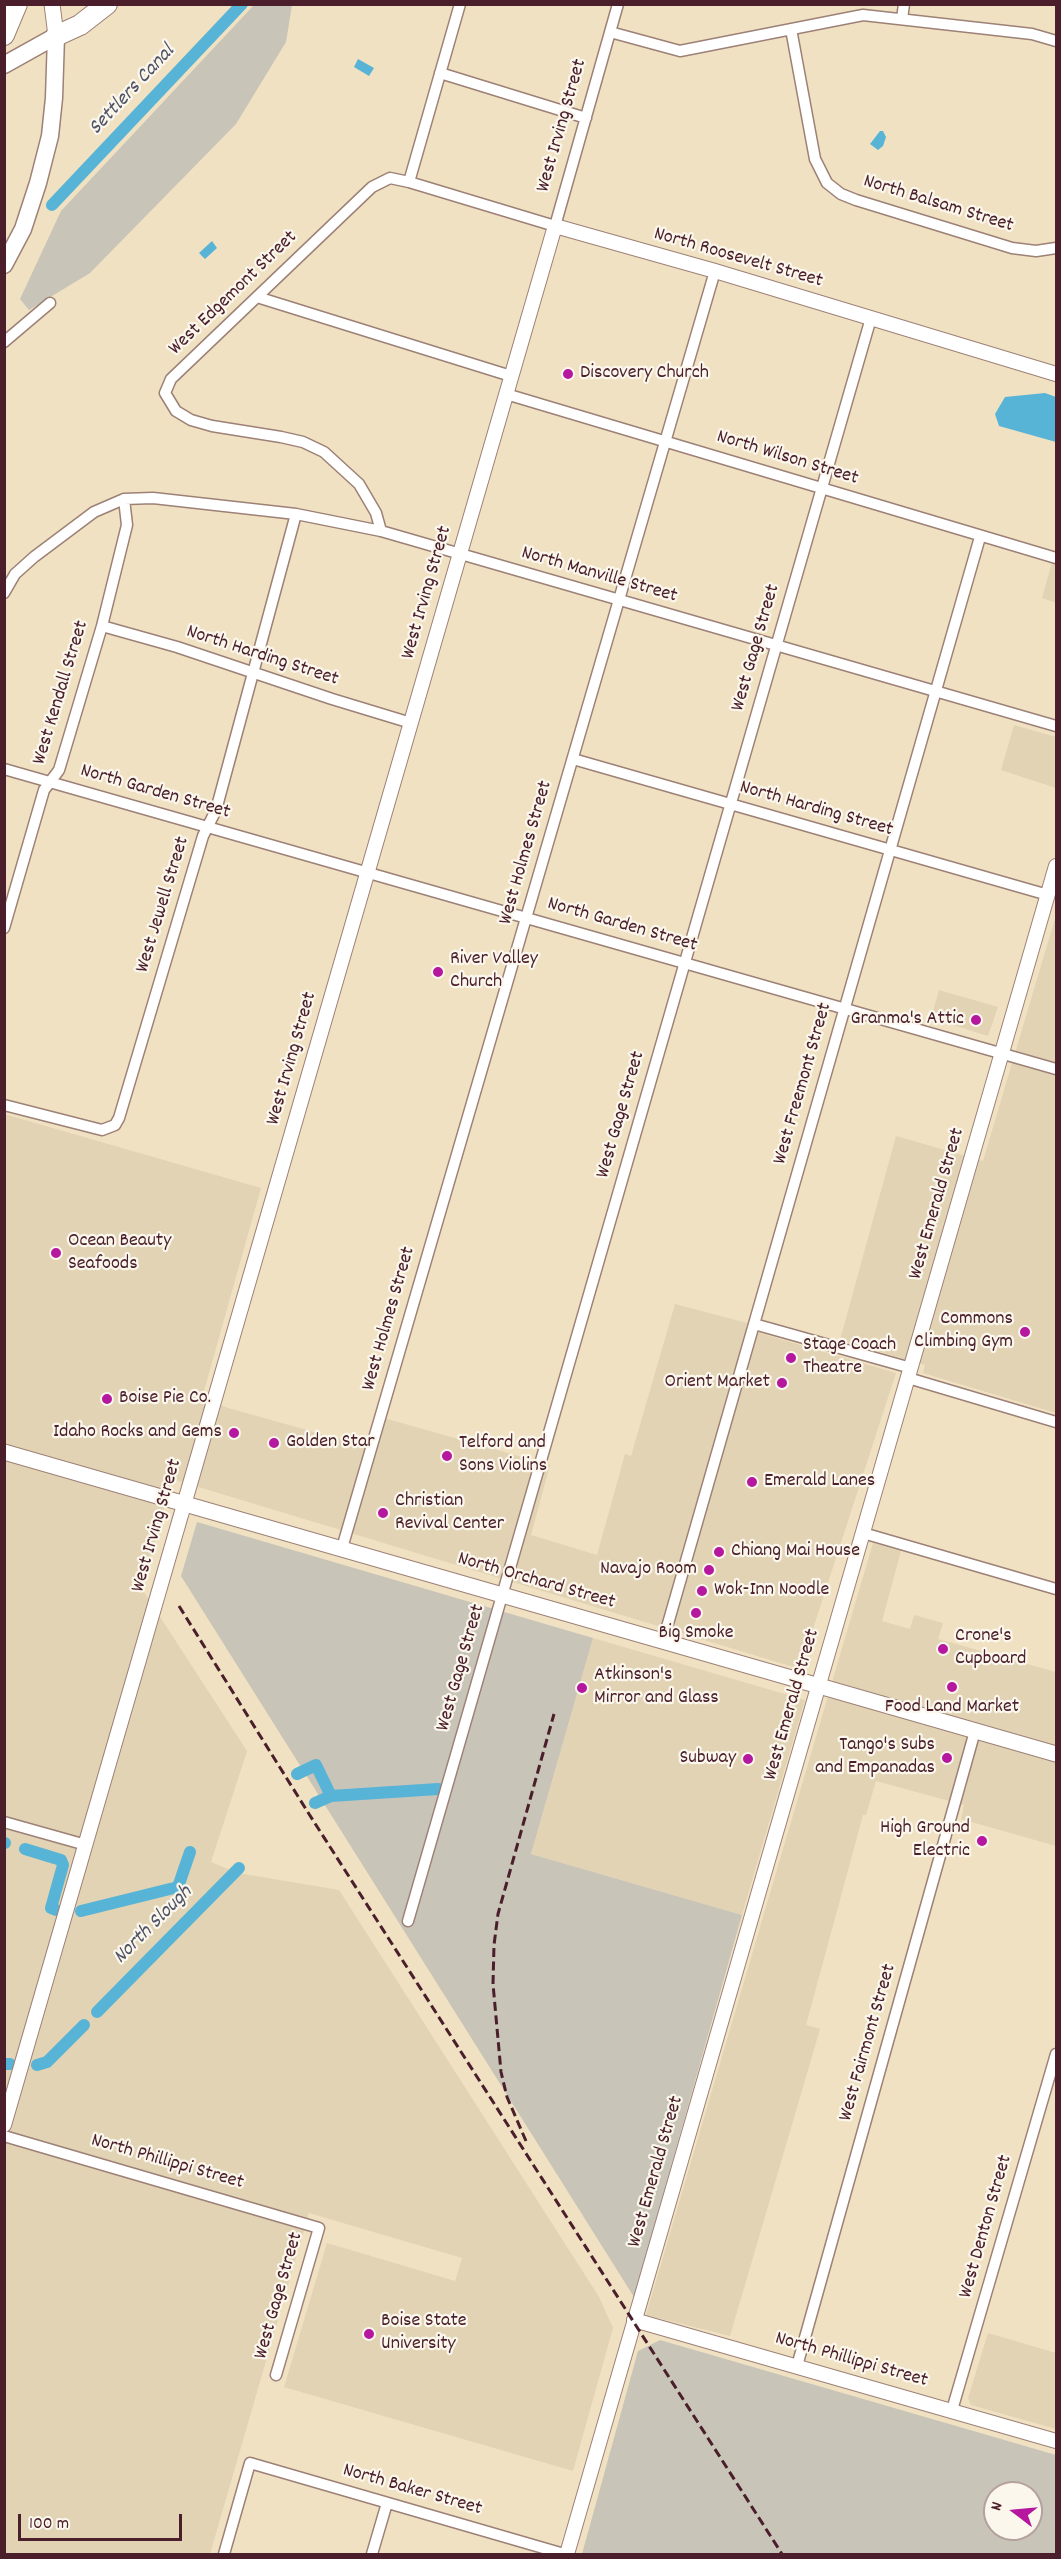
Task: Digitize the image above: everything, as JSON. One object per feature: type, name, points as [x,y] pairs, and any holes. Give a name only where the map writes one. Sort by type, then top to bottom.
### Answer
[{"type":"highway","points":[[4,35],[17,4]]},
{"type":"highway","points":[[56,36],[80,25],[107,4]]},
{"type":"main road","points":[[4,265],[23,229],[50,136],[56,36],[52,4]]},
{"type":"main road","points":[[4,65],[56,36]]},
{"type":"main road","name":"North Orchard Street","points":[[4,1452],[1056,1754]]},
{"type":"street","points":[[409,182],[460,4]]},
{"type":"street","name":"West Irving Street","points":[[4,2125],[618,4]]},
{"type":"street","points":[[902,19],[904,4]]},
{"type":"street","points":[[610,32],[680,51],[863,15],[1032,34],[1056,41]]},
{"type":"street","name":"North Balsam Street","points":[[791,29],[815,159],[827,183],[841,194],[856,200],[1012,248],[1036,250],[1056,248]]},
{"type":"street","points":[[440,73],[586,118]]},
{"type":"street","name":"West Edgemont Street","points":[[381,531],[376,513],[359,484],[324,452],[303,442],[212,426],[191,420],[176,411],[165,393],[171,379],[372,188],[390,178],[409,182]]},
{"type":"street","name":"North Roosevelt Street","points":[[409,182],[1056,374]]},
{"type":"street","name":"West Holmes Street","points":[[342,1548],[715,271]]},
{"type":"street","points":[[257,297],[511,376]]},
{"type":"street","points":[[4,342],[50,303]]},
{"type":"street","name":"West Gage Street","points":[[408,1921],[871,318]]},
{"type":"street","name":"North Wilson Street","points":[[506,394],[1056,558]]},
{"type":"street","name":"North Manville Street","points":[[124,499],[153,498],[296,514],[381,531],[1056,726]]},
{"type":"street","points":[[4,593],[15,574],[34,557],[94,512],[124,499]]},
{"type":"street","name":"West Kendall Street","points":[[4,928],[44,790],[59,770],[102,626],[127,525],[124,499]]},
{"type":"street","name":"West Jewell Street","points":[[4,1105],[95,1129],[108,1129],[115,1125],[119,1118],[206,827],[216,810],[296,514]]},
{"type":"street","name":"West Freemont Street","points":[[663,1641],[980,537]]},
{"type":"street","name":"North Harding Street","points":[[102,626],[177,647],[411,723]]},
{"type":"street","name":"North Harding Street","points":[[573,759],[1048,895]]},
{"type":"street","name":"North Garden Street","points":[[4,769],[1056,1069]]},
{"type":"street","name":"West Emerald Street","points":[[566,2554],[1056,866]]},
{"type":"street","points":[[754,1324],[1056,1422]]},
{"type":"street","points":[[863,1533],[1056,1589]]},
{"type":"street","name":"West Fairmont Street","points":[[797,2366],[975,1731]]},
{"type":"street","points":[[4,1822],[86,1845]]},
{"type":"street","name":"West Denton Street","points":[[952,2410],[1056,2054]]},
{"type":"street","name":"North Phillippi Street","points":[[4,2136],[319,2228]]},
{"type":"street","name":"West Gage Street","points":[[276,2375],[319,2228]]},
{"type":"street","name":"North Phillippi Street","points":[[634,2320],[1056,2441]]},
{"type":"street","name":"North Baker Street","points":[[224,2554],[250,2463],[566,2554]]},
{"type":"street","points":[[372,2554],[387,2503]]},
{"type":"shaded area","points":[[254,5],[292,5],[286,42],[236,124],[90,273],[29,310],[20,299],[61,211]]},
{"type":"shaded area","points":[[1056,548],[1056,603],[1042,598]]},
{"type":"shaded area","points":[[1014,725],[1056,737],[1056,788],[1001,770]]},
{"type":"shaded area","points":[[1056,915],[1056,1413],[923,1373],[925,1365],[840,1340],[896,1136],[983,1161]]},
{"type":"shaded area","points":[[939,990],[998,1007],[988,1036],[931,1018]]},
{"type":"shaded area","points":[[4,1114],[261,1188],[202,1398],[228,1408],[375,1449],[384,1418],[550,1465],[531,1535],[597,1555],[625,1454],[631,1456],[675,1304],[747,1323],[746,1329],[896,1373],[800,1669],[172,1479],[142,1589],[247,1751],[211,1862],[238,1873],[339,1890],[599,2297],[613,2328],[573,2471],[284,2387],[327,2243],[455,2281],[462,2258],[309,2213],[210,2554],[5,2554]]},
{"type":"shaded area","points":[[197,1522],[593,1638],[531,1854],[742,1915],[634,2297],[181,1576]]},
{"type":"shaded area","points":[[873,1543],[901,1551],[882,1621],[910,1629],[914,1615],[943,1623],[938,1639],[1056,1672],[1056,1846],[961,1819],[964,1805],[876,1781],[866,1815],[863,1815],[806,2025],[820,2029],[730,2336],[646,2315]]},
{"type":"shaded area","points":[[593,1638],[805,1700],[742,1915],[531,1854]]},
{"type":"shaded area","points":[[988,2333],[1056,2353],[1056,2429],[971,2405],[968,2398]]},
{"type":"shaded area","points":[[660,2340],[1056,2455],[1056,2554],[582,2554],[638,2351]]},
{"type":"water","points":[[358,59],[374,68],[369,76],[354,67]]},
{"type":"water","points":[[880,131],[883,131],[886,137],[883,146],[878,150],[870,144]]},
{"type":"water","points":[[212,241],[217,248],[205,259],[199,253]]},
{"type":"water","points":[[1045,393],[1056,397],[1056,442],[999,426],[995,414],[1005,397]]},
{"type":"waterway","name":"Settlers Canal","points":[[52,205],[242,4]]},
{"type":"waterway","points":[[297,1774],[316,1765],[331,1796]]},
{"type":"waterway","name":"North Slough","points":[[315,1803],[331,1796],[438,1789]]},
{"type":"waterway","points":[[25,1849],[61,1860],[63,1865],[51,1908],[56,1910]]},
{"type":"waterway","points":[[81,1911],[178,1887],[190,1852]]},
{"type":"waterway","name":"North Slough","points":[[97,2012],[239,1868]]},
{"type":"waterway","name":"North Slough","points":[[37,2065],[47,2062],[84,2025]]},
{"type":"waterway","name":"North Slough","points":[[4,2064],[10,2064]]},
{"type":"railway","points":[[179,1606],[309,1814],[782,2554]]},
{"type":"railway","points":[[526,2141],[507,2097],[501,2072],[493,1984],[494,1945],[498,1914],[554,1714]]},
{"type":"place","name":"Discovery Church","points":[[568,374]]},
{"type":"place","name":"River Valley Church","points":[[438,972]]},
{"type":"place","name":"Granma's Attic","points":[[976,1020]]},
{"type":"place","name":"Ocean Beauty Seafoods","points":[[56,1253]]},
{"type":"place","name":"Commons Climbing Gym","points":[[1025,1332]]},
{"type":"place","name":"Stage Coach Theatre","points":[[791,1358]]},
{"type":"place","name":"Orient Market","points":[[782,1383]]},
{"type":"place","name":"Boise Pie Co.","points":[[107,1399]]},
{"type":"place","name":"Idaho Rocks and Gems","points":[[234,1433]]},
{"type":"place","name":"Golden Star","points":[[274,1443]]},
{"type":"place","name":"Telford and Sons Violins","points":[[447,1456]]},
{"type":"place","name":"Emerald Lanes","points":[[752,1482]]},
{"type":"place","name":"Christian Revival Center","points":[[383,1513]]},
{"type":"place","name":"Chiang Mai House","points":[[719,1552]]},
{"type":"place","name":"Navajo Room","points":[[709,1570]]},
{"type":"place","name":"Wok-Inn Noodle","points":[[702,1591]]},
{"type":"place","name":"Big Smoke","points":[[696,1613]]},
{"type":"place","name":"Crone's Cupboard","points":[[943,1649]]},
{"type":"place","name":"Food Land Market","points":[[952,1687]]},
{"type":"place","name":"Atkinson's Mirror and Glass","points":[[582,1688]]},
{"type":"place","name":"Tango's Subs and Empanadas","points":[[947,1758]]},
{"type":"place","name":"Subway","points":[[748,1759]]},
{"type":"place","name":"High Ground Electric","points":[[982,1841]]},
{"type":"place","name":"Boise State University","points":[[369,2334]]}]
